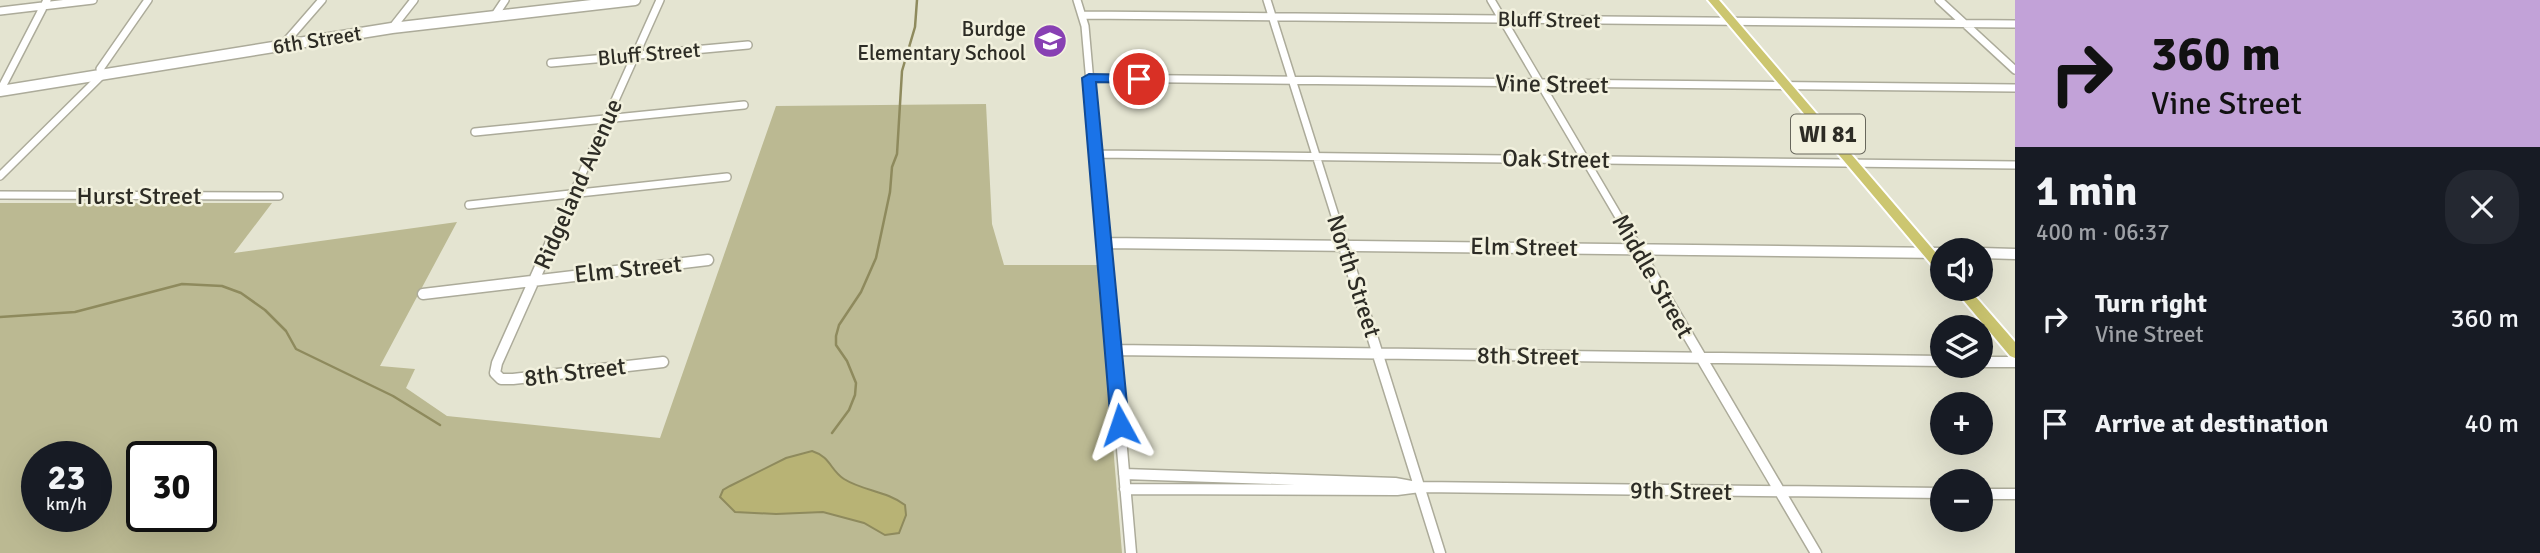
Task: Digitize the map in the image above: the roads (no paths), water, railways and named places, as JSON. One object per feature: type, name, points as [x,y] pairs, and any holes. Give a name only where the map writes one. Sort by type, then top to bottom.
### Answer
[{"type":"main road","name":"WI 81","points":[[1713,0],[1853,163],[1930,246]]},
{"type":"main road","points":[[1971,301],[2015,352]]},
{"type":"street","points":[[0,11],[46,2],[93,0]]},
{"type":"street","points":[[0,176],[102,75],[100,69],[148,0]]},
{"type":"street","points":[[282,46],[322,0]]},
{"type":"street","points":[[392,28],[414,0]]},
{"type":"street","points":[[495,15],[505,0]]},
{"type":"street","name":"6th Street","points":[[0,91],[392,28],[633,0]]},
{"type":"street","name":"Ridgeland Avenue","points":[[496,368],[660,0]]},
{"type":"street","points":[[1077,0],[1083,15],[1131,553]]},
{"type":"street","name":"North Street","points":[[1267,0],[1440,553]]},
{"type":"street","name":"Middle Street","points":[[1491,0],[1815,553]]},
{"type":"street","points":[[1939,0],[2015,70]]},
{"type":"street","points":[[0,91],[46,2]]},
{"type":"street","name":"Bluff Street","points":[[1083,15],[2015,24]]},
{"type":"street","name":"Bluff Street","points":[[551,63],[748,45]]},
{"type":"street","name":"Vine Street","points":[[1089,78],[2015,88]]},
{"type":"street","points":[[475,132],[744,105]]},
{"type":"street","name":"Oak Street","points":[[1096,154],[2015,165]]},
{"type":"street","points":[[469,205],[727,177]]},
{"type":"street","name":"Hurst Street","points":[[0,195],[279,196]]},
{"type":"street","name":"Elm Street","points":[[1105,243],[1930,253]]},
{"type":"street","points":[[1993,253],[2015,254]]},
{"type":"street","name":"Elm Street","points":[[423,294],[708,260]]},
{"type":"street","name":"8th Street","points":[[1113,350],[1930,362]]},
{"type":"street","name":"8th Street","points":[[496,368],[495,373],[502,379],[513,379],[663,362]]},
{"type":"street","points":[[1993,362],[2015,362]]},
{"type":"street","name":"9th Street","points":[[1124,474],[1395,482],[1420,487]]},
{"type":"street","name":"9th Street","points":[[1125,489],[1397,490],[1420,487],[1930,493]]},
{"type":"street","points":[[1993,494],[2015,494]]},
{"type":"waterway","points":[[832,433],[849,410],[855,395],[856,383],[847,361],[836,345],[836,336],[839,325],[861,292],[876,258],[890,192],[892,167],[897,154],[902,71],[915,27],[917,0]]},
{"type":"waterway","points":[[0,317],[75,312],[182,284],[222,286],[241,293],[265,310],[286,331],[296,349],[393,396],[440,425]]},
{"type":"place","name":"Burdge Elementary School","points":[[1050,41]]}]
